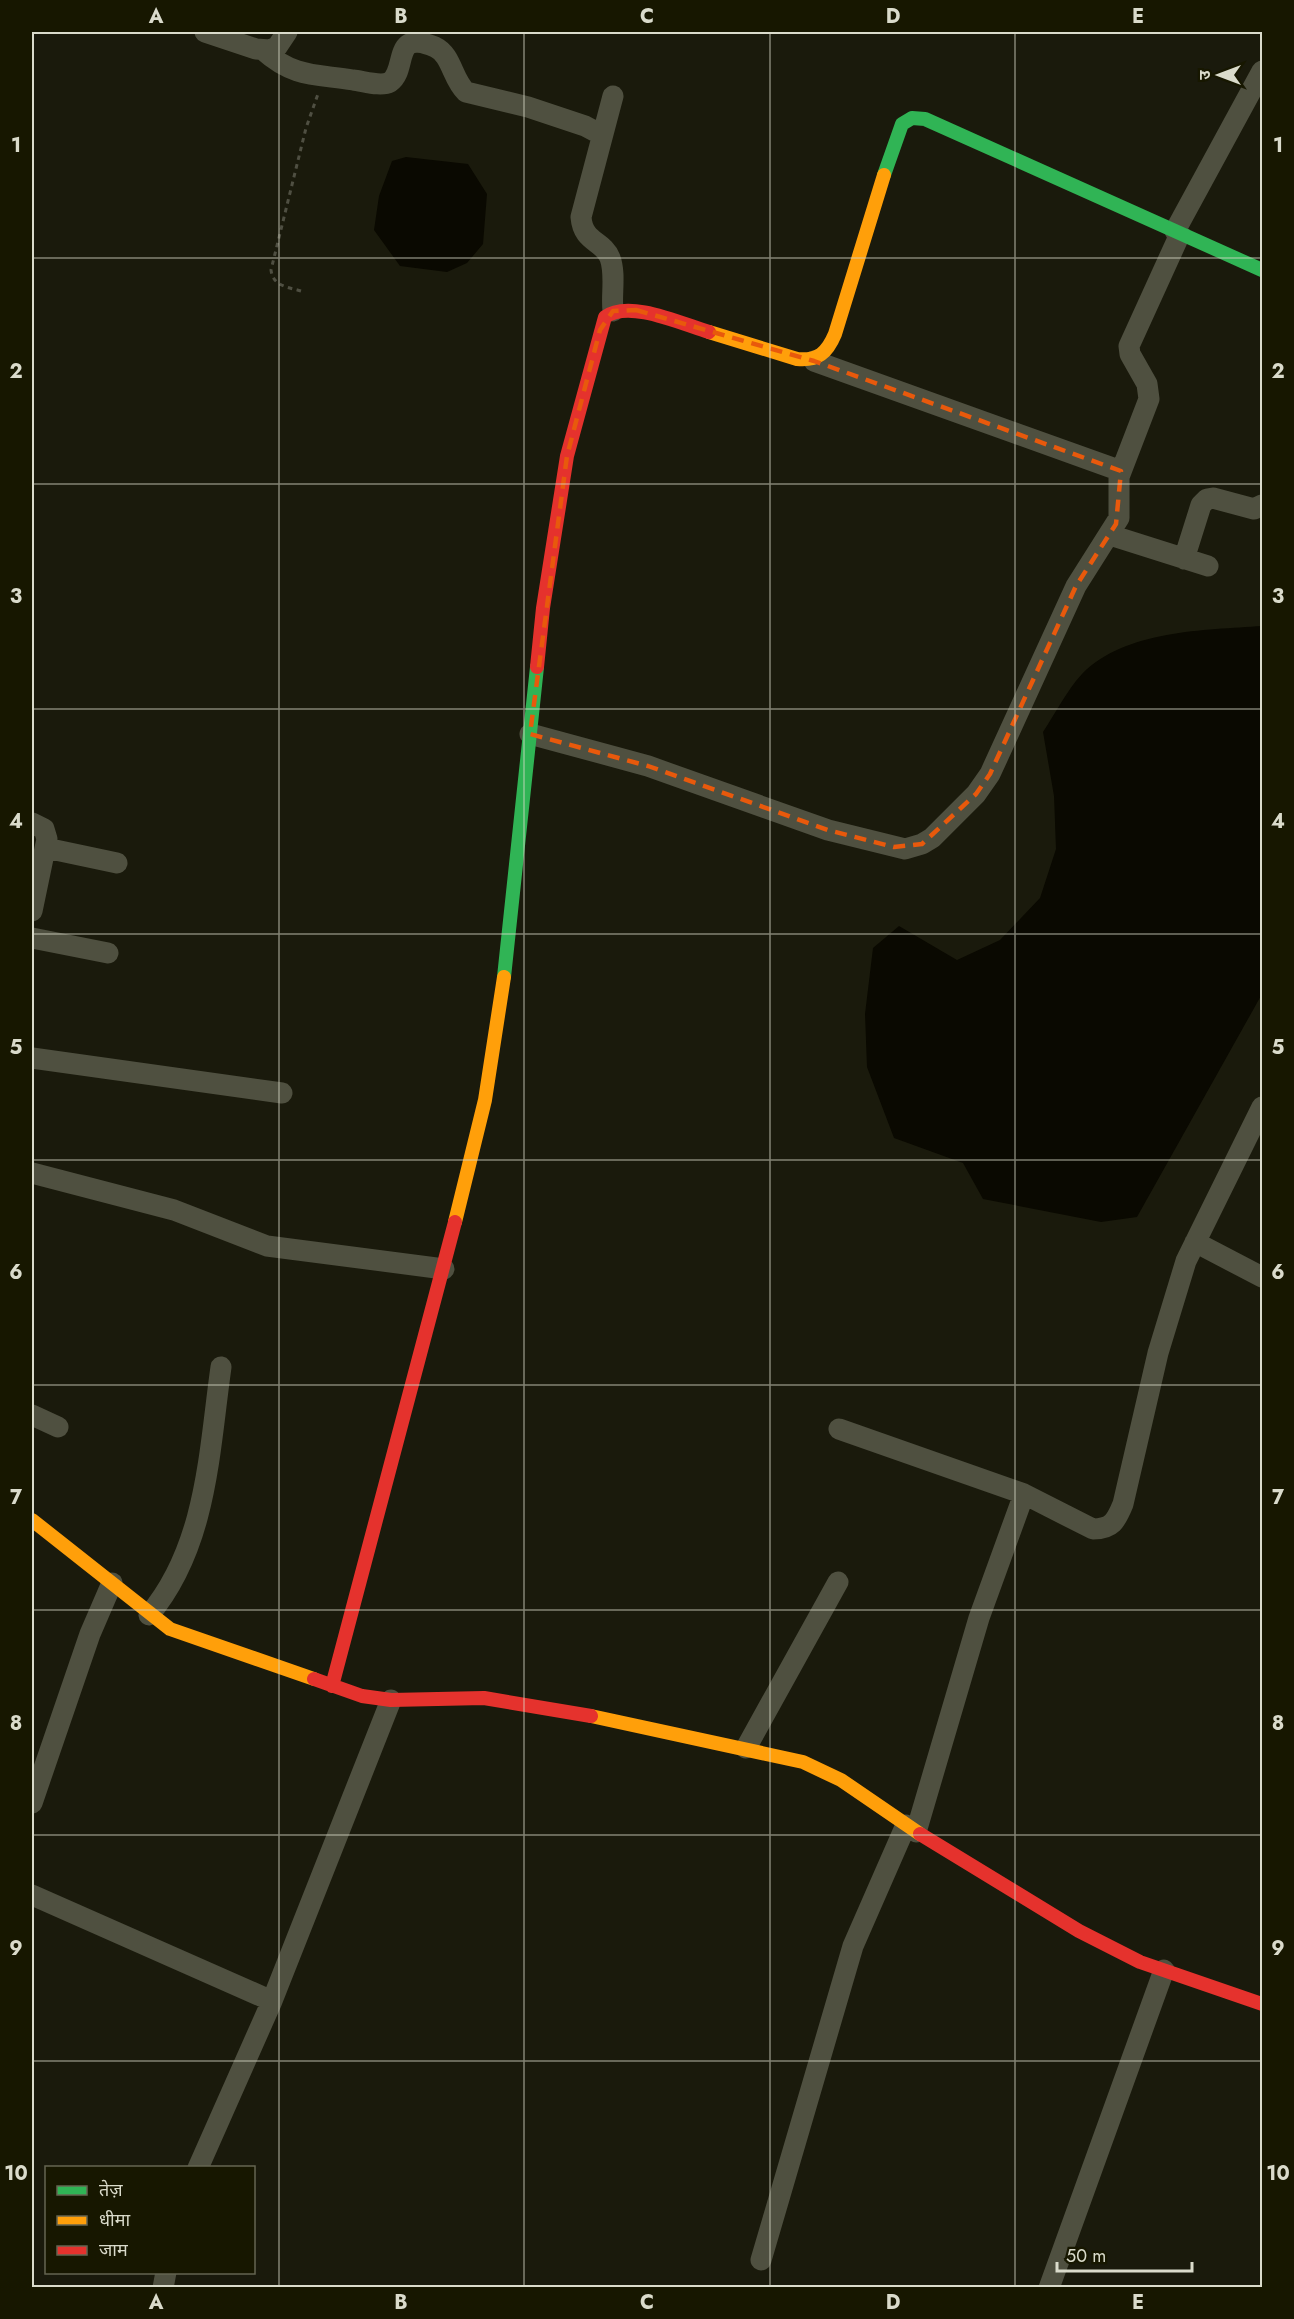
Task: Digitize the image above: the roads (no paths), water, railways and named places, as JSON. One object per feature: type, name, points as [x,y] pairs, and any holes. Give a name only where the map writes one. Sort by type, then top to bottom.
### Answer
[{"type":"street","points":[[204,32],[263,50],[282,64],[324,78],[380,84],[390,81],[403,49],[409,44],[421,43],[436,47],[443,53],[454,77],[466,92],[528,107],[585,126],[602,135]]},
{"type":"street","points":[[263,50],[277,47],[287,32]]},
{"type":"street","points":[[530,734],[648,766],[828,830],[894,847],[913,848],[932,838],[976,794],[986,779],[1076,586],[1110,535],[1120,512],[1121,471],[1149,399],[1147,384],[1130,354],[1129,346],[1178,233],[1263,71]]},
{"type":"street","points":[[613,96],[581,217],[582,228],[588,237],[610,256],[613,269],[613,311]]},
{"type":"street","points":[[814,361],[826,354],[835,334],[897,132],[905,120],[918,117],[1263,270]]},
{"type":"street","points":[[332,1686],[470,1171],[497,1036],[543,608],[567,456],[605,317],[613,311],[636,310],[797,359],[814,361],[1121,471]]},
{"type":"street","points":[[1184,559],[1201,505],[1207,499],[1213,498],[1249,509],[1257,509],[1263,505]]},
{"type":"street","points":[[1110,535],[1208,566]]},
{"type":"street","points":[[32,823],[44,829],[47,839],[32,911]]},
{"type":"street","points":[[46,848],[117,863]]},
{"type":"street","points":[[32,938],[108,953]]},
{"type":"street","points":[[32,1058],[282,1094]]},
{"type":"street","points":[[839,1429],[1024,1494],[1093,1529],[1103,1529],[1117,1519],[1123,1504],[1172,1301],[1195,1242],[1263,1107]]},
{"type":"street","points":[[32,1173],[174,1210],[267,1246],[444,1269]]},
{"type":"street","points":[[1195,1242],[1263,1277]]},
{"type":"street","points":[[149,1615],[168,1590],[196,1527],[221,1367]]},
{"type":"street","points":[[32,1415],[58,1427]]},
{"type":"street","points":[[761,2260],[853,1946],[911,1828],[979,1618],[1024,1494]]},
{"type":"street","points":[[32,1520],[149,1615],[170,1629],[198,1641],[362,1696],[392,1700],[484,1698],[598,1717],[803,1762],[841,1780],[911,1828],[1080,1931],[1164,1970],[1263,2004]]},
{"type":"street","points":[[746,1748],[838,1582]]},
{"type":"street","points":[[32,1803],[90,1634],[112,1583]]},
{"type":"street","points":[[199,2166],[272,2001],[392,1700]]},
{"type":"street","points":[[32,1895],[272,2001]]},
{"type":"street","points":[[1048,2288],[1164,1970]]}]
